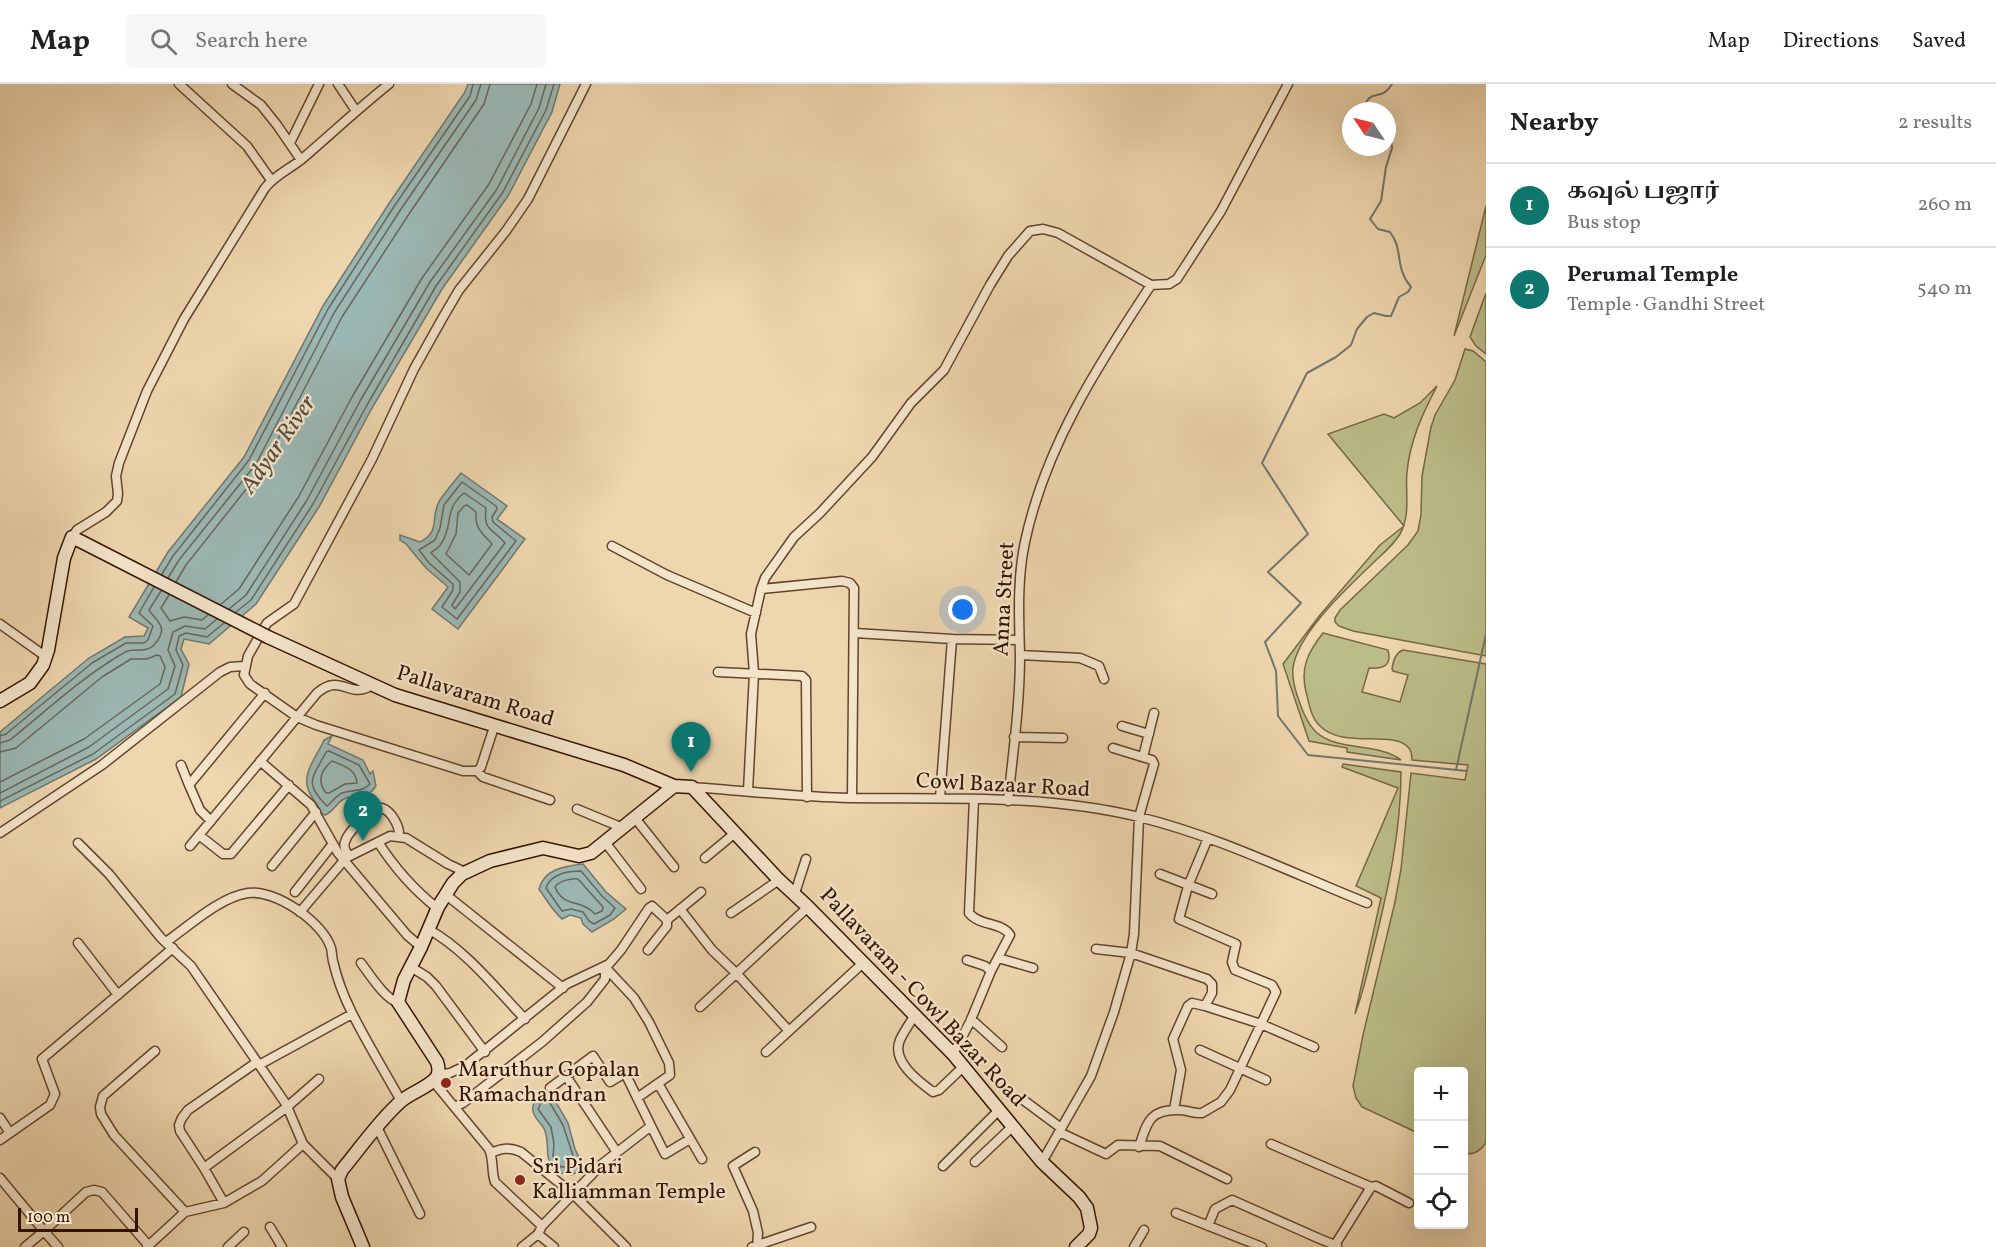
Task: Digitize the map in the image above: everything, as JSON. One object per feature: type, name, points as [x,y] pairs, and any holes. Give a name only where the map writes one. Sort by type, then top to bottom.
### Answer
[{"type":"street","points":[[179,84],[247,146],[271,180]]},
{"type":"street","points":[[232,84],[261,105],[301,160]]},
{"type":"street","points":[[290,143],[319,84]]},
{"type":"street","points":[[339,84],[356,111]]},
{"type":"street","points":[[0,700],[30,683],[39,672],[45,656],[64,558],[77,540],[77,530],[106,512],[117,501],[116,476],[119,463],[147,391],[184,319],[271,180],[301,160],[389,84]]},
{"type":"street","points":[[550,800],[483,777],[477,771],[462,771],[297,717],[246,680],[244,666],[263,628],[287,610],[297,598],[372,459],[414,369],[442,319],[459,290],[506,231],[528,199],[586,84]]},
{"type":"street","points":[[748,791],[754,673],[751,634],[761,589],[777,558],[794,537],[820,513],[872,457],[911,404],[944,370],[990,285],[1008,256],[1030,231],[1044,229],[1058,233],[1150,285],[1169,284],[1177,279],[1221,211],[1288,84]]},
{"type":"street","name":"Anna Street","points":[[1008,801],[1020,655],[1021,566],[1025,541],[1042,479],[1061,433],[1150,285]]},
{"type":"street","name":"Pallavaram Road","points":[[77,540],[268,637],[369,685],[494,727],[624,765],[674,786],[692,787]]},
{"type":"street","points":[[612,546],[667,575],[756,613]]},
{"type":"street","points":[[761,589],[842,581],[850,583],[854,588],[852,798]]},
{"type":"street","points":[[0,624],[45,656]]},
{"type":"street","points":[[855,633],[952,639],[1019,640]]},
{"type":"street","points":[[940,798],[952,639]]},
{"type":"street","points":[[1020,655],[1080,658],[1099,666],[1104,679]]},
{"type":"street","points":[[0,833],[107,761],[220,672],[230,667],[244,666]]},
{"type":"street","points":[[718,672],[802,676],[806,680],[807,797]]},
{"type":"street","points":[[190,846],[317,693],[326,685],[336,684],[361,690],[369,685]]},
{"type":"street","points":[[189,785],[265,693]]},
{"type":"street","points":[[1143,758],[1154,714]]},
{"type":"street","points":[[1122,726],[1149,734]]},
{"type":"street","points":[[477,771],[481,767],[494,727]]},
{"type":"street","points":[[1014,737],[1063,738]]},
{"type":"street","points":[[1042,1162],[1091,1076],[1114,1012],[1131,953],[1134,934],[1139,817],[1154,764],[1152,760],[1113,748]]},
{"type":"street","points":[[260,761],[306,799],[316,812],[333,845],[407,935],[421,947]]},
{"type":"street","points":[[181,765],[200,810],[211,821]]},
{"type":"street","points":[[199,835],[223,854],[231,854],[289,785]]},
{"type":"street","points":[[436,1078],[439,1069],[437,1062],[399,1003],[398,996],[437,908],[458,878],[465,872],[490,861],[543,848],[585,856],[674,786]]},
{"type":"street","name":"Cowl Bazaar Road","points":[[692,787],[807,797],[940,798],[1071,804],[1139,817],[1208,838],[1367,903]]},
{"type":"street","name":"Pallavaram - Cowl Bazar Road","points":[[692,787],[779,880],[795,893],[953,1054],[1042,1162],[1087,1208],[1092,1228],[1076,1247]]},
{"type":"street","points":[[953,1054],[1010,935],[1009,932],[974,918],[969,913],[974,799]]},
{"type":"street","points":[[346,858],[345,842],[350,834],[382,808],[386,809],[399,827],[399,836]]},
{"type":"street","points":[[578,809],[623,828]]},
{"type":"street","points":[[272,867],[316,812]]},
{"type":"street","points":[[635,818],[674,867]]},
{"type":"street","points":[[705,858],[735,833]]},
{"type":"street","points":[[300,912],[346,858],[390,836],[399,836],[465,872]]},
{"type":"street","points":[[1139,1147],[1149,1118],[1156,1114],[1174,1110],[1198,1114],[1221,1102],[1230,1090],[1274,997],[1275,988],[1235,970],[1232,963],[1236,945],[1179,919],[1188,886],[1208,838]]},
{"type":"street","points":[[378,842],[388,859],[412,886],[437,908]]},
{"type":"street","points":[[605,842],[641,890]]},
{"type":"street","points":[[78,843],[109,874],[170,945],[192,966],[287,1107],[303,1144],[338,1179],[342,1197],[363,1247]]},
{"type":"street","points":[[295,892],[333,845]]},
{"type":"street","points":[[795,893],[806,859]]},
{"type":"street","points":[[1160,874],[1212,894]]},
{"type":"street","points":[[731,913],[779,880]]},
{"type":"street","points":[[0,1140],[50,1105],[54,1099],[55,1094],[42,1059],[118,995],[170,945],[229,898],[249,892],[278,897],[300,912],[325,936],[352,1014],[401,1101]]},
{"type":"street","points":[[667,920],[701,892]]},
{"type":"street","points":[[445,894],[563,988]]},
{"type":"street","points":[[338,1179],[377,1127],[401,1101],[436,1078],[465,1066],[563,988],[579,977],[604,967],[621,950],[652,906],[667,920],[667,927],[648,950]]},
{"type":"street","points":[[700,1007],[808,907]]},
{"type":"street","points":[[680,909],[712,950],[789,1031]]},
{"type":"street","points":[[428,929],[469,961],[525,1019]]},
{"type":"street","points":[[78,943],[118,995]]},
{"type":"street","points":[[1096,949],[1131,953],[1210,981],[1213,988],[1205,1006]]},
{"type":"street","points":[[998,958],[1033,968]]},
{"type":"street","points":[[967,960],[986,966],[991,971]]},
{"type":"street","points":[[361,963],[392,1001],[399,1003]]},
{"type":"street","points":[[766,1052],[863,963]]},
{"type":"street","points":[[411,967],[436,986],[485,1052]]},
{"type":"street","points":[[604,967],[634,998],[669,1063],[670,1075],[637,1098]]},
{"type":"street","points":[[455,1107],[464,1103],[542,1042],[587,1002],[605,979],[604,967]]},
{"type":"street","points":[[1174,1110],[1181,1070],[1173,1040],[1188,1006],[1192,1003],[1261,1024],[1314,1047]]},
{"type":"street","points":[[224,1203],[180,1131],[179,1125],[182,1118],[188,1110],[258,1063],[352,1014]]},
{"type":"street","points":[[915,1015],[900,1040],[898,1048],[904,1066],[933,1092],[939,1090],[963,1067]]},
{"type":"street","points":[[971,1019],[1002,1047]]},
{"type":"street","points":[[1200,1050],[1266,1080]]},
{"type":"street","points":[[155,1051],[103,1096],[99,1107],[114,1135],[185,1212]]},
{"type":"street","points":[[550,1088],[593,1056],[610,1082],[625,1073],[665,1154],[690,1139]]},
{"type":"street","points":[[566,1076],[616,1151]]},
{"type":"street","points":[[436,1078],[455,1107],[491,1153],[495,1182],[554,1247]]},
{"type":"street","points":[[204,1168],[287,1107],[319,1079]]},
{"type":"street","points":[[659,1084],[702,1159]]},
{"type":"street","points":[[1022,1099],[1060,1130],[1106,1154],[1118,1145],[1160,1146],[1227,1179]]},
{"type":"street","points":[[943,1166],[1000,1109]]},
{"type":"street","points":[[0,1118],[10,1133]]},
{"type":"street","points":[[975,1162],[1013,1125]]},
{"type":"street","points":[[522,1247],[616,1151],[651,1126]]},
{"type":"street","points":[[377,1127],[420,1214]]},
{"type":"street","points":[[25,1247],[86,1192],[94,1190],[102,1192],[148,1246],[185,1212],[224,1203],[262,1181],[303,1144]]},
{"type":"street","points":[[1270,1144],[1371,1186],[1376,1186],[1409,1203]]},
{"type":"street","points":[[491,1153],[500,1149],[512,1148],[521,1152],[573,1194],[626,1247]]},
{"type":"street","points":[[754,1152],[733,1166],[753,1211],[758,1233],[755,1247]]},
{"type":"street","points":[[0,1178],[58,1247]]},
{"type":"street","points":[[1208,1226],[1215,1209],[1232,1200],[1336,1246],[1371,1186]]},
{"type":"street","points":[[1176,1213],[1262,1247]]},
{"type":"street","points":[[270,1227],[282,1247]]},
{"type":"street","points":[[755,1247],[811,1227]]},
{"type":"street","points":[[1134,1247],[1144,1230]]},
{"type":"street","points":[[228,1247],[244,1232]]},
{"type":"green space","points":[[1486,206],[1486,255],[1454,336]]},
{"type":"green space","points":[[1486,293],[1486,354],[1470,337]]},
{"type":"green space","points":[[1465,349],[1473,351],[1486,362],[1486,656],[1353,631],[1335,622],[1340,610],[1408,545],[1418,531],[1421,515],[1422,476],[1431,427],[1435,415],[1455,380]]},
{"type":"green space","points":[[1437,386],[1422,417],[1411,449],[1407,472],[1407,511],[1404,526],[1328,434],[1384,414],[1394,418],[1420,403]]},
{"type":"green space","points":[[1403,526],[1400,534],[1390,546],[1337,598],[1313,626],[1297,655],[1293,668],[1294,685],[1302,709],[1309,724],[1316,732],[1335,742],[1381,751],[1401,760],[1347,752],[1347,748],[1309,741],[1283,664],[1320,615],[1380,545]]},
{"type":"green space","points":[[1323,633],[1388,650],[1389,660],[1385,665],[1369,668],[1362,692],[1400,702],[1408,675],[1392,669],[1395,658],[1403,650],[1486,664],[1486,1143],[1479,1151],[1473,1153],[1468,1153],[1468,1067],[1414,1067],[1414,1131],[1362,1107],[1356,1098],[1353,1086],[1395,902],[1401,869],[1411,773],[1465,780],[1468,765],[1412,760],[1408,747],[1401,742],[1341,737],[1329,733],[1314,719],[1304,683],[1305,668],[1313,647]]},
{"type":"green space","points":[[1343,764],[1401,772],[1399,816],[1389,882],[1366,980],[1355,1014],[1381,898],[1356,886],[1398,788],[1342,767]]},
{"type":"water","name":"Adyar River","points":[[468,84],[560,84],[552,112],[508,196],[442,289],[372,408],[319,507],[256,604],[209,644],[184,639],[181,649],[189,664],[181,697],[96,759],[0,808],[0,732],[89,658],[125,637],[144,636],[148,628],[129,617],[168,552],[244,457],[323,306],[465,92]]},
{"type":"water","points":[[461,473],[507,506],[497,519],[525,539],[458,629],[432,609],[448,587],[426,568],[400,540],[400,535],[420,542],[427,538],[433,528],[435,512],[440,500]]},
{"type":"water","points":[[332,736],[328,744],[363,760],[370,774],[373,771],[376,786],[364,796],[344,799],[325,815],[322,814],[309,792],[307,776],[324,740]]},
{"type":"water","points":[[583,864],[606,892],[626,909],[592,932],[583,924],[581,918],[570,915],[562,919],[539,889],[545,877],[550,873]]},
{"type":"water","points":[[546,1094],[553,1097],[568,1123],[575,1149],[585,1169],[571,1175],[569,1171],[560,1174],[550,1163],[545,1131],[534,1114],[533,1106],[537,1098]]},
{"type":"waterway","points":[[1367,102],[1372,96],[1388,90],[1392,84]]},
{"type":"waterway","points":[[1389,156],[1381,201],[1370,219],[1378,229],[1390,232],[1397,245],[1403,273],[1411,287],[1408,292],[1399,297],[1391,316],[1374,313],[1367,317],[1357,329],[1351,345],[1336,357],[1307,373],[1262,463],[1308,534],[1268,572],[1301,603],[1265,642],[1276,671],[1278,716],[1308,755],[1467,771]]},
{"type":"waterway","points":[[1456,770],[1486,634]]},
{"type":"place","name":"கவுல் பஜார்","points":[[691,772]]},
{"type":"place","name":"Perumal Temple","points":[[363,841]]},
{"type":"place","name":"Maruthur Gopalan Ramachandran","points":[[446,1083]]},
{"type":"place","name":"Sri Pidari Kalliamman Temple","points":[[520,1180]]}]
